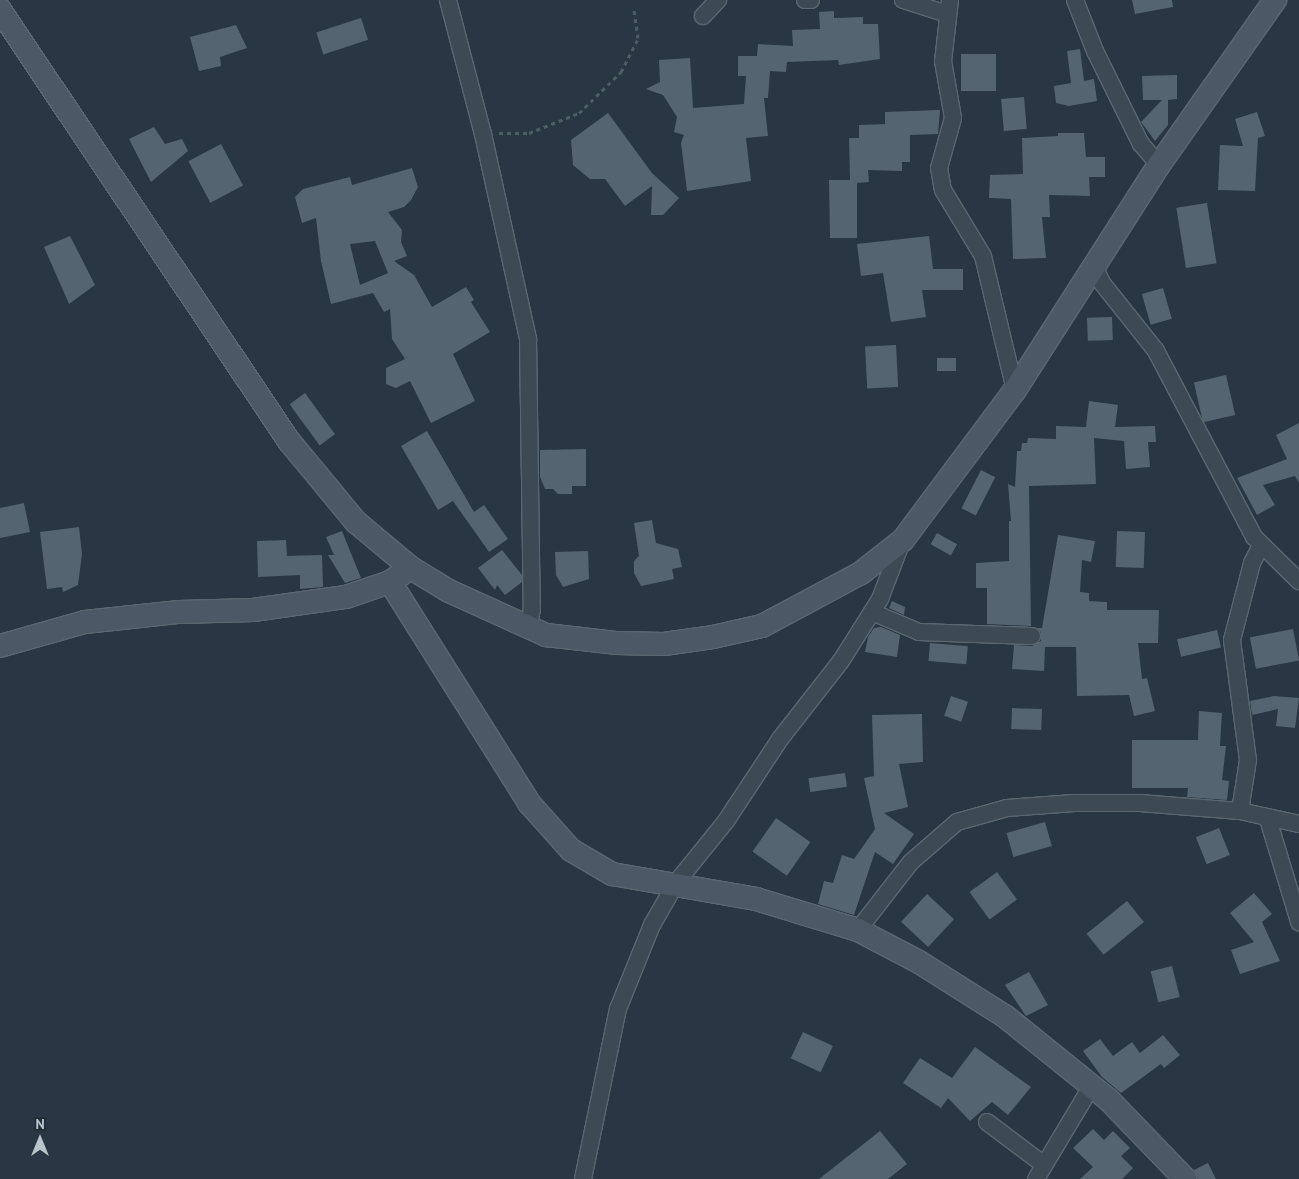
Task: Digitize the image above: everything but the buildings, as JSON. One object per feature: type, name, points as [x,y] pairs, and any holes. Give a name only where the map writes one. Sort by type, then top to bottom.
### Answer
[{"type":"main road","points":[[0,10],[289,441],[356,522],[411,568],[449,591],[528,628],[546,635],[616,643],[664,644],[721,636],[762,626],[812,602],[861,573],[903,540],[1015,390],[1095,268],[1159,165],[1275,0]]},
{"type":"main road","points":[[0,646],[85,622],[303,604],[346,597],[390,582],[411,568]]},
{"type":"main road","points":[[390,582],[529,803],[571,850],[612,874],[644,882],[676,883],[756,899],[858,930],[919,962],[1006,1017],[1109,1100],[1185,1179]]},
{"type":"street","points":[[448,0],[483,134],[528,339],[532,609],[528,628]]},
{"type":"street","points":[[703,16],[718,0]]},
{"type":"street","points":[[805,0],[811,0]]},
{"type":"street","points":[[903,0],[949,7],[942,61],[953,118],[939,168],[943,190],[983,256],[1015,390]]},
{"type":"street","points":[[1076,0],[1095,51],[1141,144],[1159,165]]},
{"type":"street","points":[[1095,268],[1102,283],[1156,351],[1228,492],[1261,545],[1299,581]]},
{"type":"street","points":[[583,1179],[618,1009],[652,925],[676,883],[726,821],[780,739],[841,661],[872,612],[903,540]]},
{"type":"street","points":[[1240,811],[1248,760],[1232,640],[1252,562],[1261,545]]},
{"type":"street","points":[[872,612],[919,632],[1032,636]]},
{"type":"street","points":[[858,930],[911,862],[957,822],[1007,808],[1074,803],[1140,803],[1240,811],[1299,824]]},
{"type":"street","points":[[1268,818],[1299,922]]},
{"type":"street","points":[[987,1122],[1040,1172],[1091,1087]]},
{"type":"path","points":[[483,134],[529,133],[580,113],[621,72],[638,38],[634,9]]}]
